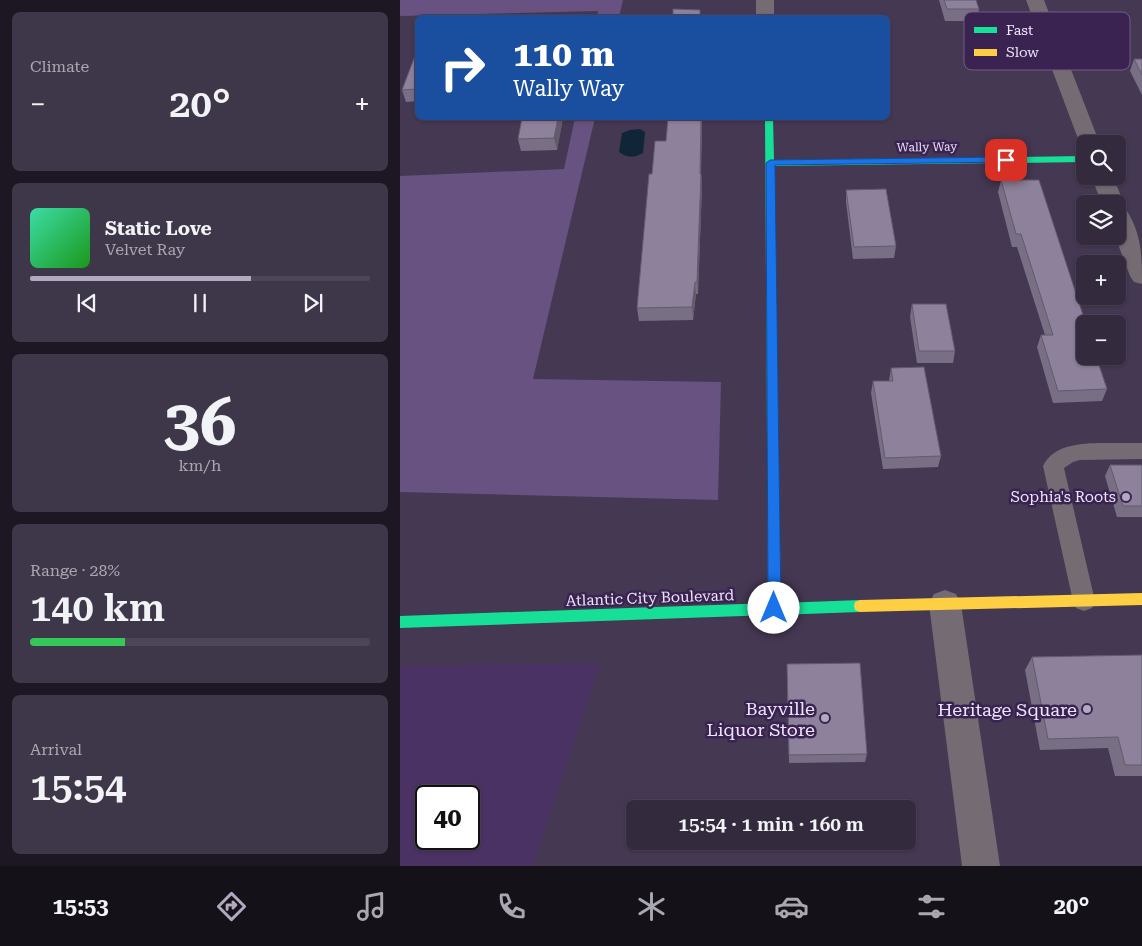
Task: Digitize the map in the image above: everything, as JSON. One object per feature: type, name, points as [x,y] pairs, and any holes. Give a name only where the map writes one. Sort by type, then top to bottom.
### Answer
[{"type":"main road","points":[[769,120],[774,608]]},
{"type":"main road","name":"Wally Way","points":[[770,163],[1076,159]]},
{"type":"main road","name":"Atlantic City Boulevard","points":[[400,622],[774,608],[1142,599]]},
{"type":"street","points":[[765,0],[766,15]]},
{"type":"street","points":[[1035,0],[1040,12]]},
{"type":"street","points":[[1062,70],[1087,135]]},
{"type":"street","points":[[1126,235],[1142,276]]},
{"type":"street","points":[[945,604],[981,866]]},
{"type":"lane","points":[[1084,601],[1053,466],[1059,458],[1072,453],[1142,452]]},
{"type":"shaded area","points":[[400,0],[623,0],[619,15],[597,15],[598,11],[400,16]]},
{"type":"shaded area","points":[[575,120],[595,120],[533,379],[721,382],[718,500],[400,492],[400,176],[564,169]]},
{"type":"shaded area","points":[[600,663],[533,866],[400,866],[400,666]]},
{"type":"water","points":[[640,129],[645,132],[643,153],[631,157],[619,152],[622,133]]},
{"type":"building","points":[[944,0],[976,0],[979,9],[947,9]]},
{"type":"building","points":[[673,9],[700,10],[700,15],[673,15]]},
{"type":"building","points":[[415,56],[415,89],[402,90]]},
{"type":"building","points":[[1134,59],[1142,59],[1142,75]]},
{"type":"building","points":[[522,120],[558,120],[554,138],[518,139]]},
{"type":"building","points":[[668,120],[701,120],[697,282],[695,282],[692,307],[637,308],[649,174],[652,174],[655,141],[666,141]]},
{"type":"building","points":[[1001,180],[1039,180],[1076,293],[1076,305],[1080,305],[1083,315],[1076,315],[1076,365],[1099,365],[1107,389],[1058,391],[1041,335],[1053,335],[1021,234],[1016,234]]},
{"type":"building","points":[[886,189],[896,246],[854,247],[846,190]]},
{"type":"building","points":[[912,304],[946,304],[955,351],[919,351]]},
{"type":"building","points":[[924,367],[941,456],[885,458],[873,381],[893,381],[891,368]]},
{"type":"building","points":[[1110,465],[1142,465],[1142,506],[1123,506]]},
{"type":"building","name":"Heritage Square","points":[[1142,655],[1142,765],[1125,765],[1118,737],[1048,739],[1032,657]]},
{"type":"building","name":"Bayville Liquor Store","points":[[860,663],[867,754],[789,755],[787,664]]},
{"type":"traffic: fast","points":[[769,120],[775,608]]},
{"type":"traffic: fast","points":[[770,163],[1076,159]]},
{"type":"traffic: fast","points":[[400,622],[860,606]]},
{"type":"traffic: slow","points":[[860,606],[1142,599]]},
{"type":"place","name":"Sophia's Roots","points":[[1126,497]]},
{"type":"place","name":"Heritage Square","points":[[1087,709]]},
{"type":"place","name":"Bayville Liquor Store","points":[[825,718]]},
{"type":"route","points":[[774,608],[770,163],[1006,160]]}]
